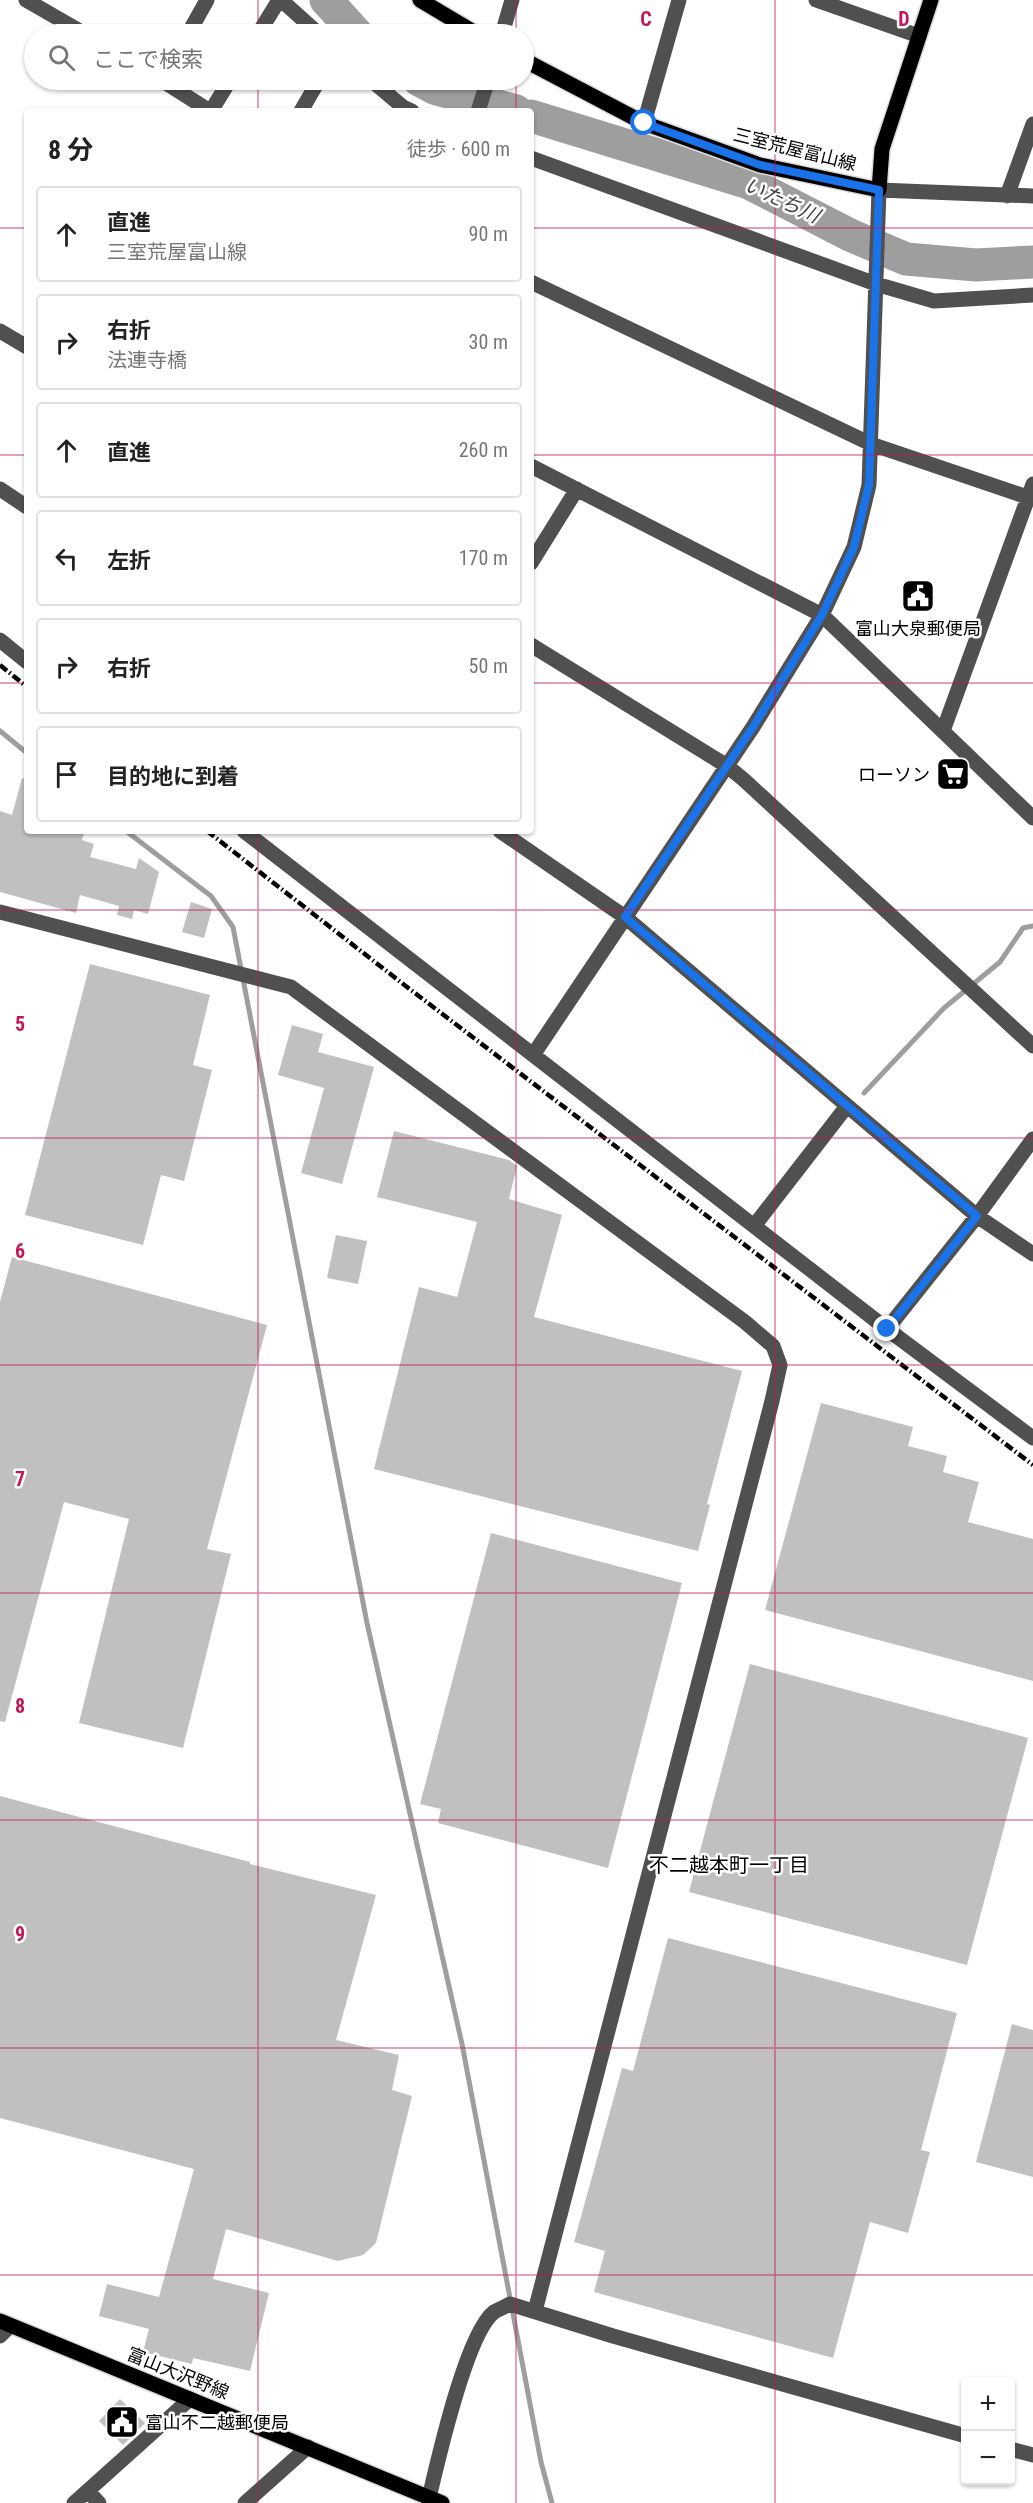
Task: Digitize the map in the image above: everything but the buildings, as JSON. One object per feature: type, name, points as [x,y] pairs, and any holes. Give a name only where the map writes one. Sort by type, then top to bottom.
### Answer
[{"type":"main road","points":[[420,0],[460,24]]},
{"type":"main road","name":"三室荒屋富山線","points":[[534,65],[644,123],[760,165],[878,194],[882,149],[931,0]]},
{"type":"main road","name":"富山大沢野線","points":[[4,2328],[190,2399],[435,2500]]},
{"type":"street","points":[[26,0],[68,24]]},
{"type":"street","points":[[194,24],[207,0]]},
{"type":"street","points":[[264,24],[280,0],[308,24]]},
{"type":"street","points":[[505,24],[512,0]]},
{"type":"street","points":[[644,123],[679,0]]},
{"type":"street","points":[[816,0],[919,36]]},
{"type":"street","points":[[177,90],[205,108]]},
{"type":"street","points":[[212,108],[224,90]]},
{"type":"street","points":[[303,108],[313,90]]},
{"type":"street","points":[[383,90],[405,108]]},
{"type":"street","points":[[479,108],[485,90]]},
{"type":"street","points":[[1007,196],[1033,124]]},
{"type":"street","points":[[534,159],[934,301],[1033,295]]},
{"type":"street","points":[[533,1055],[727,766],[822,615],[854,547],[869,485],[878,194],[1033,196]]},
{"type":"street","points":[[534,283],[871,444],[1031,493],[943,731]]},
{"type":"street","points":[[0,331],[24,345]]},
{"type":"street","points":[[534,468],[822,615],[1033,818]]},
{"type":"street","points":[[0,489],[24,500]]},
{"type":"street","points":[[534,558],[577,489]]},
{"type":"street","points":[[0,640],[24,660]]},
{"type":"street","points":[[534,647],[727,766],[1033,1046]]},
{"type":"street","points":[[248,834],[887,1329],[1033,1438]]},
{"type":"street","points":[[504,834],[625,917],[977,1216],[1033,1254]]},
{"type":"street","points":[[0,912],[291,987],[745,1322],[773,1346],[780,1365],[772,1401],[535,2311]]},
{"type":"street","points":[[754,1226],[847,1106]]},
{"type":"street","points":[[887,1329],[977,1216],[1033,1139]]},
{"type":"street","points":[[435,2500],[446,2428],[474,2343],[493,2313],[510,2304],[636,2343],[961,2435]]},
{"type":"street","points":[[74,2503],[190,2399]]},
{"type":"street","points":[[245,2503],[308,2447]]},
{"type":"street","points":[[1015,2450],[1033,2455]]},
{"type":"street","points":[[88,2491],[99,2503]]},
{"type":"waterway","name":"いたち川","points":[[326,0],[348,24]]},
{"type":"waterway","name":"いたち川","points":[[441,90],[505,108]]},
{"type":"waterway","name":"いたち川","points":[[534,117],[749,183],[850,235],[906,259],[976,265],[1033,262]]},
{"type":"waterway","points":[[0,731],[24,751]]},
{"type":"waterway","points":[[130,834],[211,896],[233,927],[367,1623],[462,2044],[541,2462],[552,2503]]},
{"type":"waterway","points":[[864,1093],[944,1008],[1000,962],[1023,928],[1033,926]]},
{"type":"railway","points":[[0,665],[24,685]]},
{"type":"railway","points":[[211,834],[407,987],[1033,1465]]},
{"type":"place","name":"富山大泉郵便局","points":[[918,596]]},
{"type":"place","name":"ローソン","points":[[953,774]]},
{"type":"place","name":"富山不二越郵便局","points":[[122,2422]]},
{"type":"district","name":"不二越本町一丁目","points":[[729,1865]]},
{"type":"route","points":[[644,123],[760,165],[879,190],[869,485],[854,547],[822,615],[753,727],[625,917],[977,1216],[887,1329]]}]
